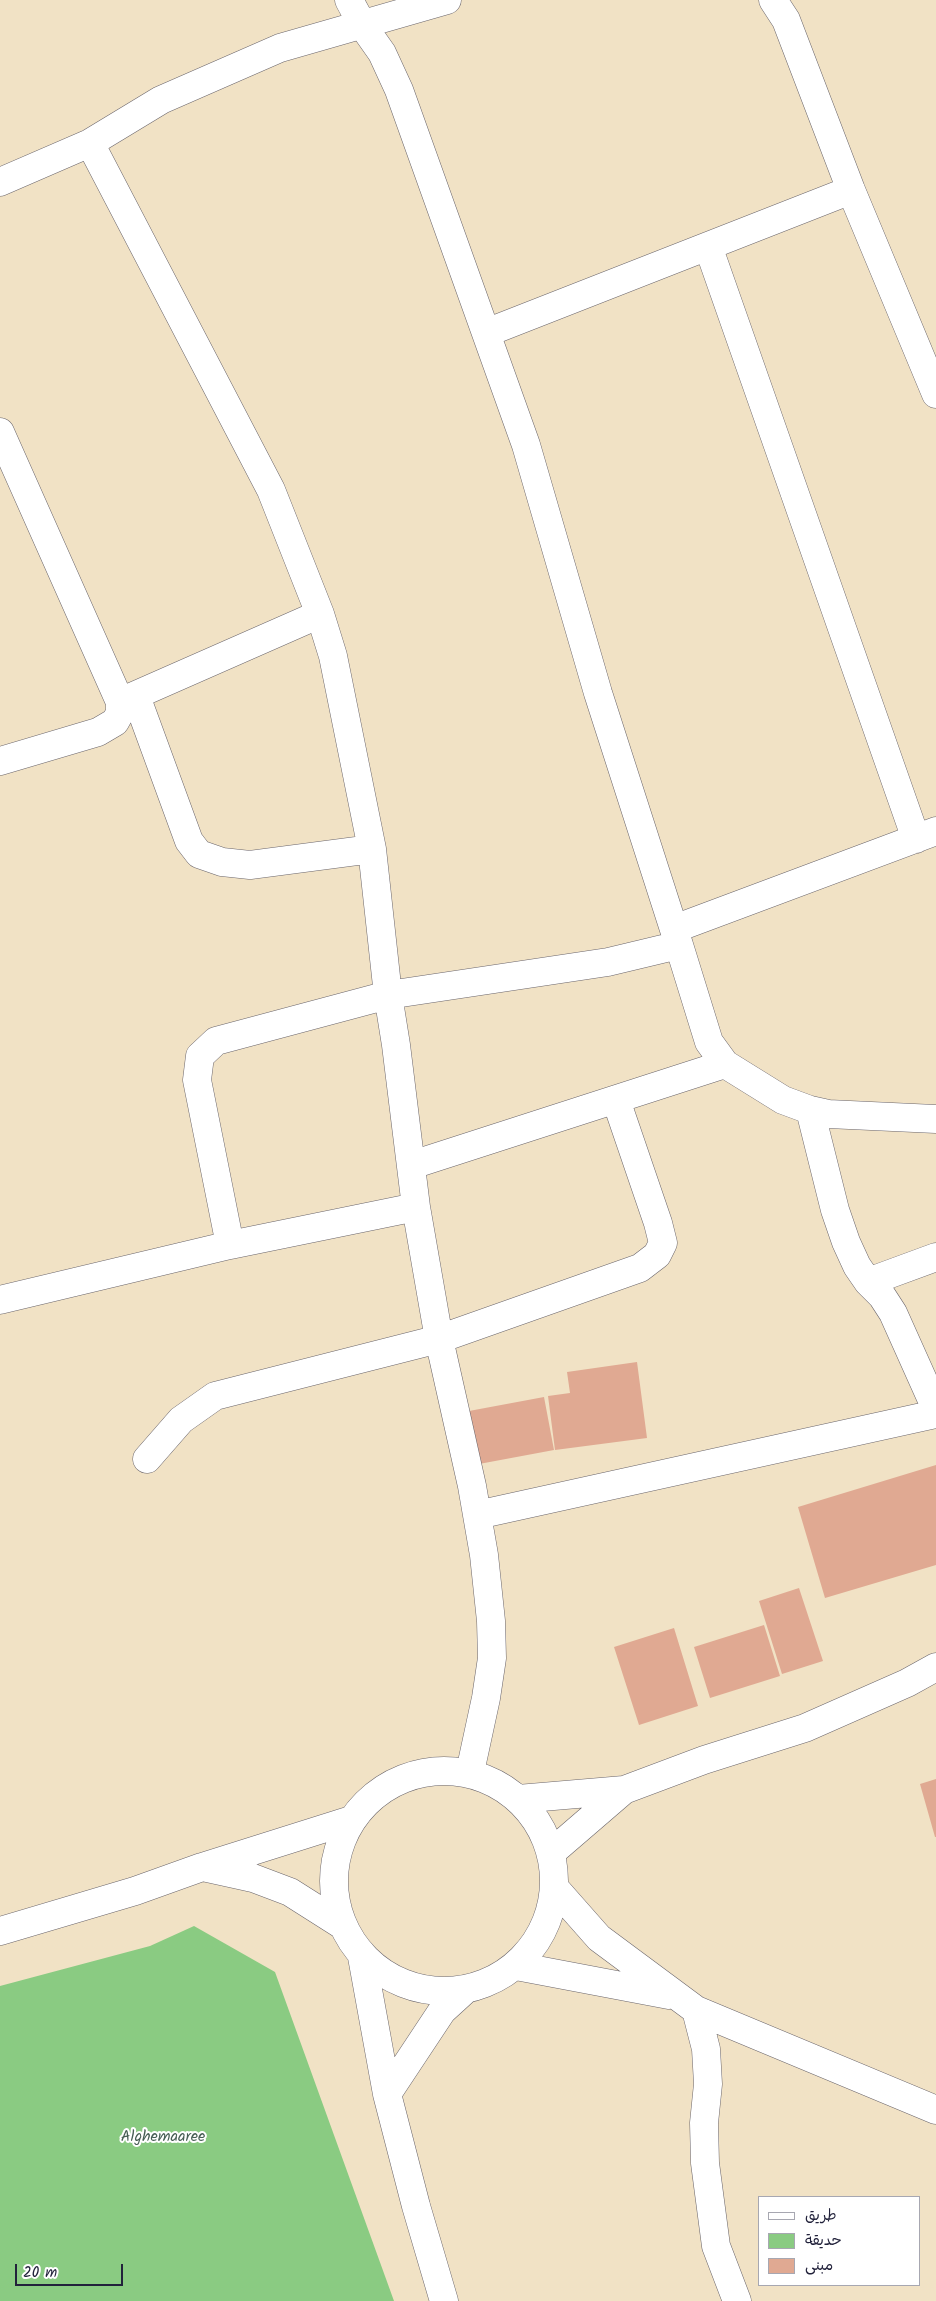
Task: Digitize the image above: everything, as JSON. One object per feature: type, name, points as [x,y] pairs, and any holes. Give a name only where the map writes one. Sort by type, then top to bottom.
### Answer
[{"type":"street","points":[[349,0],[362,26],[382,53],[399,90],[526,445],[598,693],[709,1042],[725,1064],[783,1100],[810,1110],[828,1114],[936,1119]]},
{"type":"street","points":[[0,182],[90,144],[160,100],[280,48],[362,26],[447,0]]},
{"type":"street","points":[[773,0],[786,20],[852,190],[936,394]]},
{"type":"street","points":[[90,144],[271,490],[320,614],[333,656],[372,849],[388,995],[412,1165],[416,1207],[439,1339],[484,1555],[491,1621],[492,1658],[486,1698],[470,1772]]},
{"type":"street","points":[[486,333],[852,190]]},
{"type":"street","points":[[230,1245],[197,1080],[200,1056],[216,1040],[388,995],[608,962],[676,937],[926,835],[708,246]]},
{"type":"street","points":[[0,432],[128,699],[189,841],[199,854],[222,862],[250,864],[372,849]]},
{"type":"street","points":[[0,761],[98,732],[115,722],[128,699],[320,614]]},
{"type":"street","points":[[412,1165],[725,1064]]},
{"type":"street","points":[[147,1459],[181,1420],[215,1396],[439,1339],[640,1268],[657,1255],[663,1243],[658,1223],[616,1100]]},
{"type":"street","points":[[810,1110],[835,1210],[857,1266],[868,1282],[882,1296],[893,1313],[936,1409]]},
{"type":"street","points":[[0,1300],[230,1245],[416,1207]]},
{"type":"street","points":[[868,1282],[936,1257]]},
{"type":"street","points":[[477,1515],[936,1414]]},
{"type":"street","points":[[518,1799],[624,1790],[704,1760],[805,1728],[906,1683],[936,1667]]},
{"type":"street","points":[[436,1769],[470,1772],[497,1783],[518,1799],[538,1822],[552,1852],[554,1887],[547,1920],[528,1952],[516,1966],[500,1976],[465,1990],[428,1991],[392,1980],[362,1957],[342,1925],[332,1888],[337,1850],[351,1820],[374,1794],[403,1777],[436,1769]]},
{"type":"street","points":[[552,1852],[624,1790]]},
{"type":"street","points":[[0,1931],[135,1891],[202,1867],[351,1820]]},
{"type":"street","points":[[202,1867],[253,1878],[290,1892],[342,1925]]},
{"type":"street","points":[[554,1887],[599,1938],[685,2003],[706,2049],[708,2084],[704,2123],[705,2164],[716,2246],[737,2301]]},
{"type":"street","points":[[362,1957],[387,2094],[416,2206],[444,2301]]},
{"type":"street","points":[[516,1966],[685,2003],[936,2110]]},
{"type":"street","points":[[387,2094],[442,2012],[465,1990]]},
{"type":"green space","name":"Alghemaaree","points":[[194,1926],[275,1972],[394,2301],[0,2301],[0,1986],[150,1946]]},
{"type":"building","points":[[637,1362],[647,1438],[555,1450],[548,1396],[570,1393],[567,1372]]},
{"type":"building","points":[[544,1397],[554,1450],[479,1464],[469,1411]]},
{"type":"building","points":[[936,1465],[936,1565],[825,1598],[798,1507]]},
{"type":"building","points":[[799,1588],[823,1661],[782,1674],[759,1601]]},
{"type":"building","points":[[764,1625],[780,1676],[710,1698],[694,1647]]},
{"type":"building","points":[[674,1628],[698,1706],[639,1725],[614,1647]]},
{"type":"building","points":[[936,1779],[936,1837],[935,1837],[920,1784]]}]
